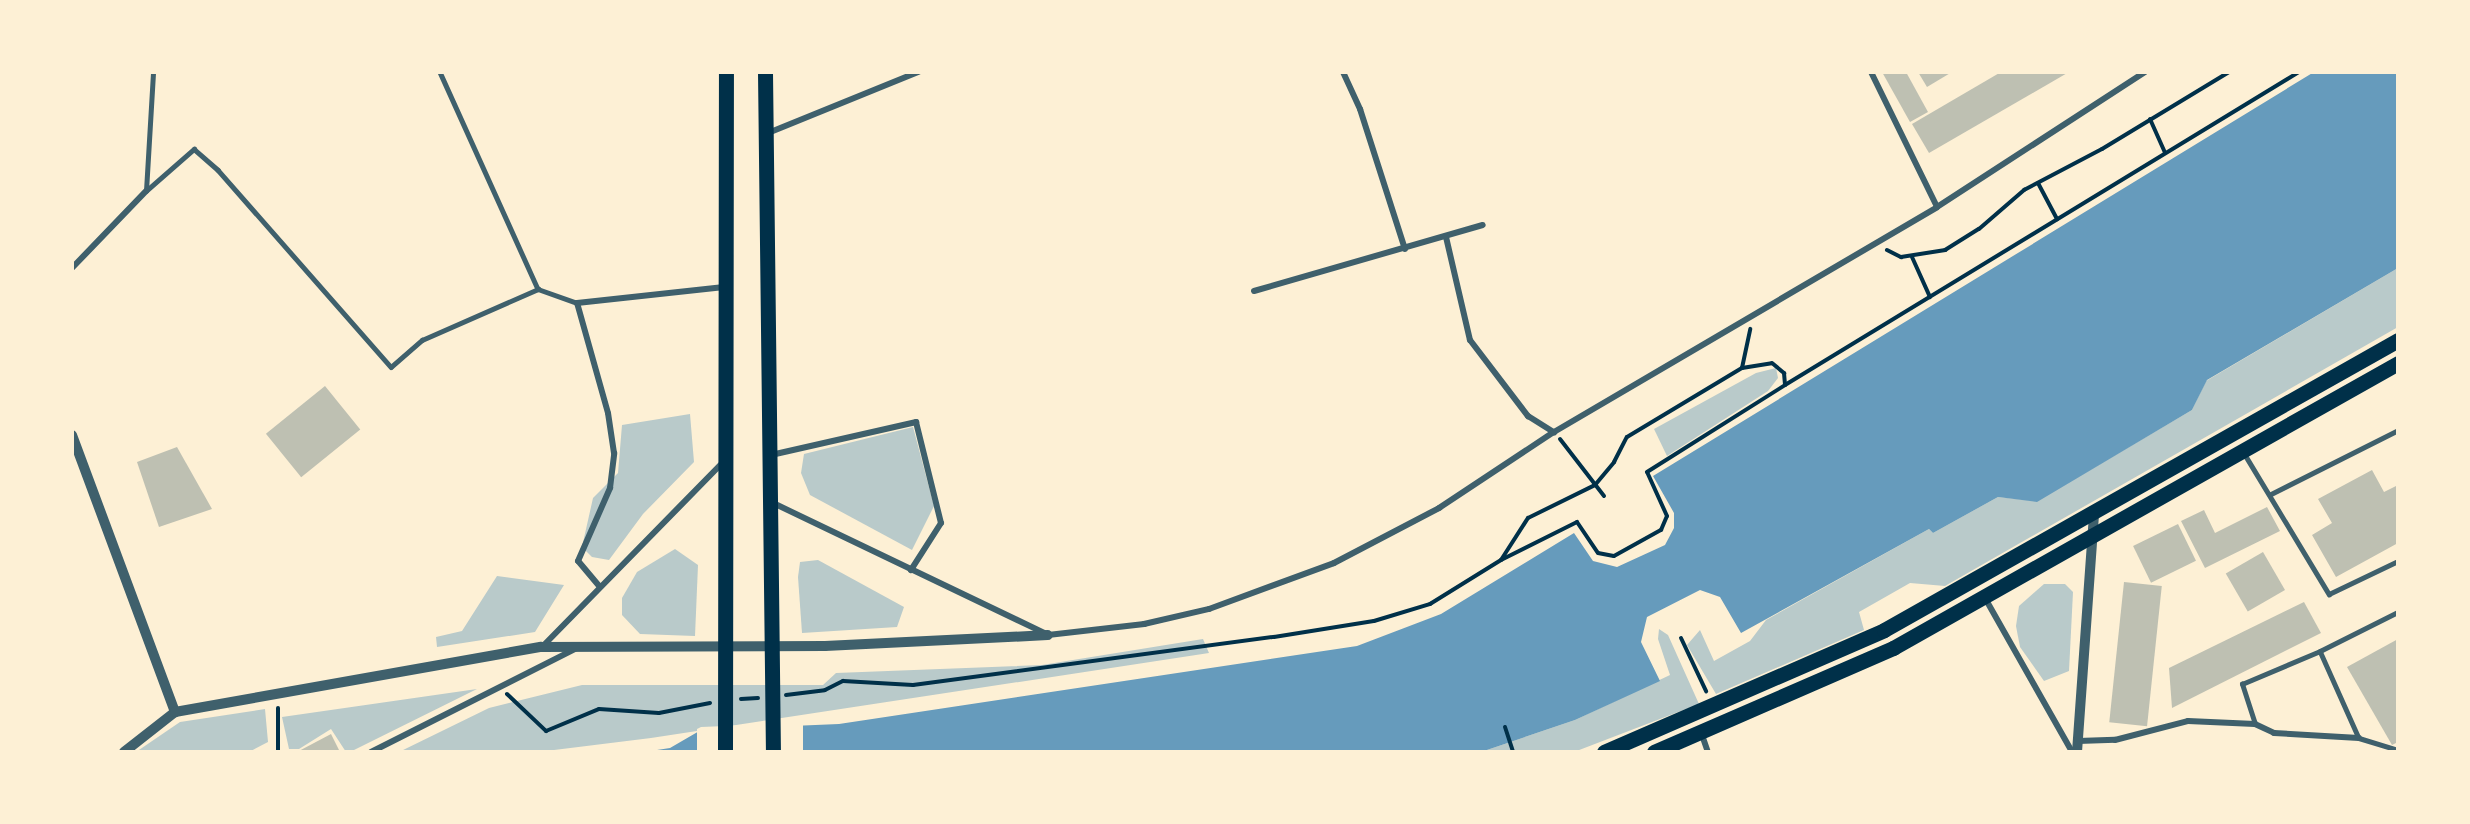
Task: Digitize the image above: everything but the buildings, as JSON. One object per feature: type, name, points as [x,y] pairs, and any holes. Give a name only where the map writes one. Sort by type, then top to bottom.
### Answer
[{"type":"main road","points":[[725,752],[726,72]]},
{"type":"main road","points":[[765,72],[773,752]]},
{"type":"main road","points":[[1604,752],[1846,650],[2094,513],[2398,340]]},
{"type":"main road","points":[[1654,752],[1855,667],[1985,598],[2398,363]]},
{"type":"street","points":[[764,134],[918,72]]},
{"type":"street","points":[[1343,72],[1360,109],[1405,249]]},
{"type":"street","points":[[1871,72],[1937,207]]},
{"type":"street","points":[[124,752],[175,711],[277,695],[469,657],[542,647],[582,645],[825,646],[1048,635],[1144,624],[1275,588],[1334,563],[1439,508],[1554,432],[1937,207],[2145,72]]},
{"type":"street","points":[[72,268],[146,191]]},
{"type":"street","points":[[1254,291],[1483,225]]},
{"type":"street","points":[[1446,237],[1470,340],[1528,416],[1554,432]]},
{"type":"street","points":[[600,587],[578,561],[610,488],[614,453],[608,414],[577,303],[724,288]]},
{"type":"street","points":[[770,455],[916,422],[941,523],[911,570]]},
{"type":"street","points":[[72,435],[175,711]]},
{"type":"street","points":[[542,647],[724,460]]},
{"type":"street","points":[[771,502],[1048,635]]},
{"type":"street","points":[[2094,513],[2078,747],[2188,721],[2255,724],[2274,734],[2359,738]]},
{"type":"street","points":[[1985,598],[2072,752]]},
{"type":"street","points":[[371,752],[502,688],[582,645]]},
{"type":"street","points":[[1701,732],[1708,752]]},
{"type":"lane","points":[[146,191],[153,72]]},
{"type":"lane","points":[[440,72],[538,289]]},
{"type":"lane","points":[[146,191],[194,149],[218,170],[391,367],[422,340],[538,289],[577,303]]},
{"type":"lane","points":[[2271,494],[2398,430]]},
{"type":"lane","points":[[2243,451],[2271,494],[2329,594],[2398,561]]},
{"type":"lane","points":[[2255,724],[2242,684],[2320,651],[2398,612]]},
{"type":"lane","points":[[2320,651],[2359,738],[2398,750]]},
{"type":"path","points":[[1876,243],[1901,257],[1945,250],[2038,183],[2229,72]]},
{"type":"path","points":[[1501,560],[1577,522],[1598,553],[1614,556],[1661,530],[1667,516],[1647,472],[1785,385],[2299,72]]},
{"type":"path","points":[[2150,119],[2165,153]]},
{"type":"path","points":[[2038,183],[2057,219]]},
{"type":"path","points":[[1912,257],[1930,297]]},
{"type":"path","points":[[1743,368],[1772,363],[1784,373],[1785,385]]},
{"type":"path","points":[[1554,432],[1604,496]]},
{"type":"path","points":[[1681,638],[1713,706]]},
{"type":"path","points":[[502,688],[546,731],[599,710],[659,713],[715,702]]},
{"type":"path","points":[[781,695],[802,693]]},
{"type":"path","points":[[277,695],[278,752]]},
{"type":"path","points":[[737,700],[770,697]]},
{"type":"path","points":[[1505,727],[1514,752]]},
{"type":"shaded area","points":[[2398,268],[2398,327],[1945,586],[1910,583],[1859,612],[1864,630],[1716,694],[1687,645],[1700,630],[1714,661],[1750,641],[1766,620],[1929,529],[1933,533],[1998,497],[2037,501],[2192,410],[2206,381]]},
{"type":"shaded area","points":[[1776,368],[1778,378],[1768,391],[1667,456],[1654,429],[1756,373]]},
{"type":"shaded area","points":[[690,414],[694,462],[643,514],[609,560],[592,557],[582,547],[593,498],[618,473],[622,425]]},
{"type":"shaded area","points":[[913,427],[934,506],[912,550],[810,495],[801,473],[804,454]]},
{"type":"shaded area","points":[[675,549],[698,565],[695,636],[640,634],[622,615],[622,598],[637,572]]},
{"type":"shaded area","points":[[818,560],[904,607],[897,627],[802,633],[798,577],[800,562]]},
{"type":"shaded area","points":[[497,576],[564,585],[535,632],[437,647],[436,637],[462,631]]},
{"type":"shaded area","points":[[2044,584],[2065,584],[2073,592],[2069,671],[2044,681],[2020,647],[2016,626],[2019,606]]},
{"type":"shaded area","points":[[1659,629],[1668,635],[1699,704],[1574,752],[1481,752],[1575,720],[1670,675],[1658,639]]},
{"type":"shaded area","points":[[1203,639],[1209,653],[651,738],[538,752],[399,752],[489,708],[582,685],[823,685],[836,673],[1042,665]]},
{"type":"shaded area","points":[[477,689],[350,752],[346,752],[331,729],[299,749],[289,749],[282,717]]},
{"type":"shaded area","points":[[265,709],[268,742],[249,752],[136,752],[180,722]]},
{"type":"water","points":[[2314,72],[2398,72],[2398,268],[2207,380],[2192,410],[2037,502],[1998,497],[1933,533],[1929,529],[1741,633],[1720,597],[1700,590],[1647,617],[1641,642],[1660,681],[1575,720],[1481,752],[644,752],[670,748],[701,730],[839,724],[1357,646],[1441,614],[1574,533],[1593,561],[1617,567],[1665,545],[1674,528],[1674,513],[1653,476]]},
{"type":"pier","points":[[803,723],[803,752],[697,752],[697,729],[701,727]]}]
